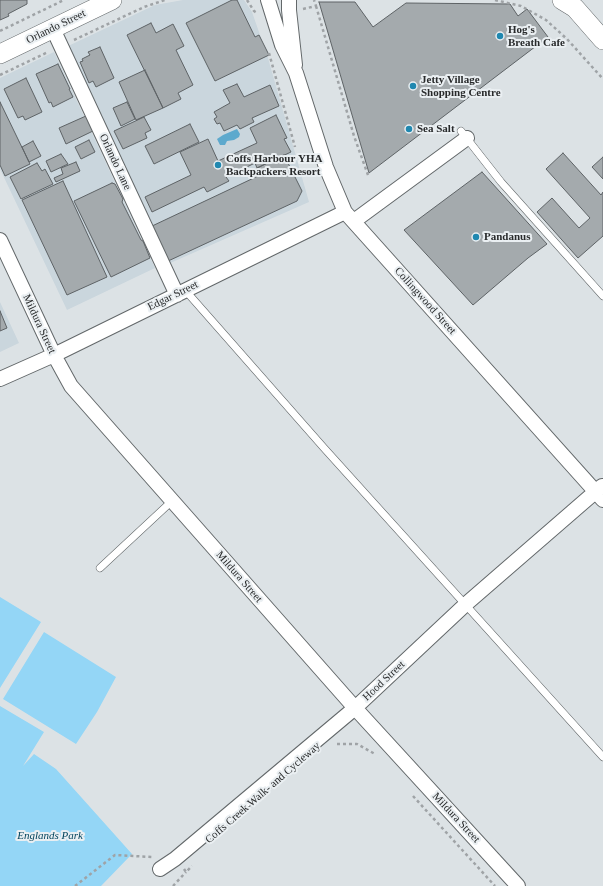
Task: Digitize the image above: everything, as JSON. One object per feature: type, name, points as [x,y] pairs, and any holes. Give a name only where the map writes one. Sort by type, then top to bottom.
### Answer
[{"type":"street","name":"Orlando Street","points":[[0,54],[112,0]]},
{"type":"street","name":"Collingwood Street","points":[[268,0],[282,45],[296,73],[326,167],[350,217],[600,492]]},
{"type":"street","name":"Collingwood Street","points":[[289,0],[296,73]]},
{"type":"street","points":[[562,0],[575,8],[603,40]]},
{"type":"street","name":"Orlando Lane","points":[[53,29],[181,292]]},
{"type":"street","name":"Edgar Street","points":[[0,379],[181,292],[350,217],[464,134]]},
{"type":"street","name":"Mildura Street","points":[[0,240],[54,354],[71,386],[355,708],[518,886]]},
{"type":"street","name":"Hood Street","points":[[160,869],[175,859],[355,708],[466,604],[600,492]]},
{"type":"lane","points":[[464,134],[502,182],[603,296]]},
{"type":"lane","points":[[181,292],[603,756]]},
{"type":"lane","points":[[100,568],[172,501]]},
{"type":"path","points":[[0,31],[64,0]]},
{"type":"path","points":[[0,75],[144,7],[165,0]]},
{"type":"path","points":[[495,0],[521,6],[546,20],[567,39],[603,79]]},
{"type":"path","points":[[316,6],[354,136],[368,175]]},
{"type":"path","points":[[254,11],[256,17]]},
{"type":"path","points":[[267,47],[295,147]]},
{"type":"path","name":"Coffs Creek Walk- and Cycleway","points":[[334,745],[339,743],[357,744],[374,753],[380,759]]},
{"type":"path","points":[[411,794],[495,886]]},
{"type":"path","points":[[76,886],[115,855],[175,859],[186,872]]},
{"type":"path","points":[[173,886],[197,861]]},
{"type":"shaded area","points":[[183,0],[244,0],[252,12],[268,58],[309,202],[168,264],[66,47],[155,5]]},
{"type":"shaded area","points":[[54,52],[155,268],[67,310],[0,169],[0,78]]},
{"type":"shaded area","points":[[237,129],[240,134],[239,137],[234,140],[227,141],[225,145],[220,145],[217,139]]},
{"type":"shaded area","points":[[0,302],[19,343],[0,352]]},
{"type":"green space","points":[[0,597],[41,622],[0,688]]},
{"type":"green space","points":[[44,632],[116,677],[97,712],[76,744],[3,699]]},
{"type":"green space","name":"Englands Park","points":[[0,706],[44,732],[23,766],[34,754],[56,769],[132,854],[101,886],[0,886]]},
{"type":"building","points":[[0,0],[27,0],[27,4],[0,20]]},
{"type":"building","points":[[232,0],[237,0],[255,37],[259,35],[269,55],[215,81],[186,23]]},
{"type":"building","name":"Jetty Village Shopping Centre","points":[[319,2],[355,2],[373,27],[406,3],[510,4],[518,16],[527,9],[548,37],[369,173]]},
{"type":"building","points":[[151,23],[156,33],[173,24],[184,46],[176,50],[193,85],[178,93],[181,99],[163,108],[127,35]]},
{"type":"building","points":[[100,47],[114,78],[96,87],[93,81],[89,83],[80,62],[83,61],[82,59],[90,55],[88,52]]},
{"type":"building","points":[[58,64],[73,97],[53,107],[51,102],[49,103],[36,74]]},
{"type":"building","points":[[145,70],[163,108],[136,120],[119,82]]},
{"type":"building","points":[[26,78],[42,112],[25,120],[23,116],[18,118],[4,89]]},
{"type":"building","points":[[237,84],[244,97],[270,85],[279,106],[252,118],[254,122],[240,129],[237,125],[224,131],[220,123],[217,124],[214,119],[217,117],[214,112],[230,103],[223,90]]},
{"type":"building","points":[[0,102],[30,164],[5,176],[0,165]]},
{"type":"building","points":[[127,102],[135,119],[121,126],[113,108]]},
{"type":"building","name":"Coffs Harbour YHA Backpackers Resort","points":[[276,115],[287,138],[284,139],[291,152],[257,168],[255,163],[226,177],[229,181],[207,192],[204,187],[152,212],[145,197],[191,175],[180,152],[208,139],[218,161],[257,143],[250,128]]},
{"type":"building","points":[[86,116],[93,131],[66,144],[59,128]]},
{"type":"building","points":[[144,117],[151,130],[145,133],[147,138],[123,149],[114,131]]},
{"type":"building","points":[[190,124],[199,142],[154,164],[145,146]]},
{"type":"building","points":[[89,140],[95,152],[81,159],[75,147]]},
{"type":"building","points":[[33,141],[41,156],[29,162],[22,147]]},
{"type":"building","points":[[563,153],[601,195],[603,192],[603,236],[578,258],[537,212],[552,198],[579,228],[590,218],[546,169]]},
{"type":"building","points":[[61,154],[68,164],[51,172],[46,161]]},
{"type":"building","points":[[284,155],[302,191],[297,201],[166,262],[150,227],[258,176],[257,168]]},
{"type":"building","points":[[603,157],[603,179],[592,167]]},
{"type":"building","points":[[76,162],[80,171],[56,182],[54,178],[63,174],[61,168]]},
{"type":"building","points":[[37,163],[42,171],[45,169],[53,184],[21,199],[10,177]]},
{"type":"building","name":"Pandanus","points":[[482,172],[547,244],[528,258],[473,305],[404,230]]},
{"type":"building","points":[[63,181],[107,277],[67,295],[22,200]]},
{"type":"building","points":[[112,183],[115,184],[123,199],[122,202],[141,240],[143,241],[150,258],[111,277],[74,201]]},
{"type":"building","points":[[0,311],[7,328],[0,331]]},
{"type":"place","name":"Hog's Breath Cafe","points":[[500,36]]},
{"type":"place","name":"Jetty Village Shopping Centre","points":[[413,86]]},
{"type":"place","name":"Sea Salt","points":[[409,129]]},
{"type":"place","name":"Coffs Harbour YHA Backpackers Resort","points":[[218,165]]},
{"type":"place","name":"Pandanus","points":[[476,237]]}]
